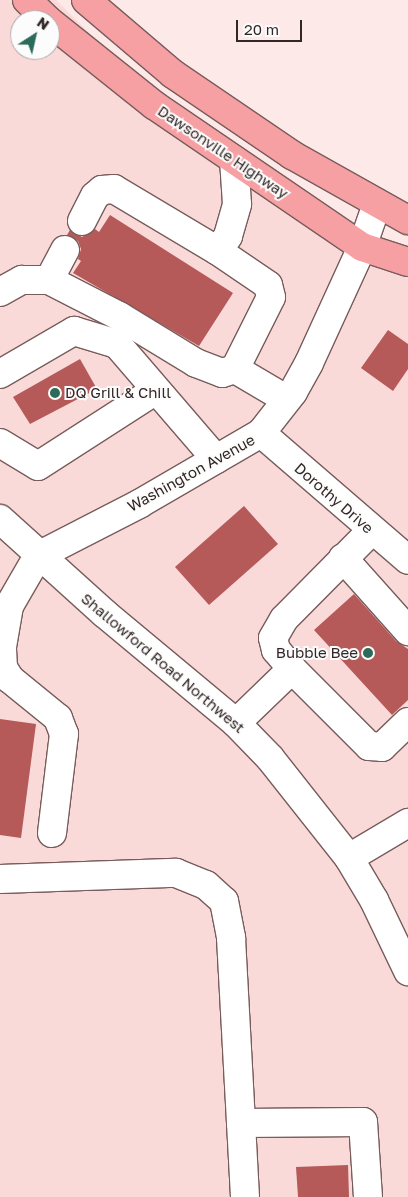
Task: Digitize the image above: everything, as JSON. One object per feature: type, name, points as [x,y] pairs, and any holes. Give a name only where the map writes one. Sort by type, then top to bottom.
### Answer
[{"type":"main road","name":"Dawsonville Highway","points":[[27,0],[37,10]]},
{"type":"main road","points":[[86,0],[173,74],[292,155],[376,204],[408,220]]},
{"type":"main road","name":"Dawsonville Highway","points":[[60,30],[154,105],[362,247],[408,262]]},
{"type":"street","points":[[218,251],[228,236],[237,204],[234,160]]},
{"type":"street","points":[[0,292],[22,280],[49,280],[119,316],[196,363],[222,373],[235,368],[271,297],[268,285],[218,251],[114,189],[102,190],[95,196],[82,221]]},
{"type":"street","name":"Washington Avenue","points":[[38,556],[261,433],[309,363],[362,247],[376,204]]},
{"type":"street","points":[[49,280],[65,250]]},
{"type":"street","points":[[0,374],[74,330],[117,344],[216,459]]},
{"type":"street","points":[[235,368],[286,399]]},
{"type":"street","points":[[0,443],[38,466],[156,390]]},
{"type":"street","name":"Dorothy Drive","points":[[261,433],[371,531],[408,560]]},
{"type":"street","name":"Shallowford Road Northwest","points":[[0,519],[38,556],[236,723],[300,794],[349,858],[374,900],[408,971]]},
{"type":"street","points":[[371,531],[284,619],[273,638],[276,650],[369,746],[382,747],[408,722]]},
{"type":"street","points":[[38,556],[9,606],[2,647],[3,668],[10,679],[58,718],[64,734],[52,833]]},
{"type":"street","points":[[343,558],[408,631]]},
{"type":"street","points":[[236,723],[292,668]]},
{"type":"street","points":[[349,858],[408,823]]},
{"type":"street","points":[[0,878],[176,873],[206,885],[224,901],[231,938],[245,1197]]},
{"type":"street","points":[[241,1123],[363,1122],[368,1197]]},
{"type":"shaded area","points":[[0,0],[56,0],[133,76],[315,204],[408,249],[408,1197],[0,1197]]},
{"type":"building","points":[[110,215],[233,293],[199,346],[73,273],[81,261],[78,259],[81,249],[78,241],[67,235],[70,230],[82,237],[95,229],[99,232]]},
{"type":"building","points":[[388,330],[408,344],[408,369],[393,391],[361,368]]},
{"type":"building","name":"DQ Grill & Chill","points":[[80,359],[97,389],[30,424],[13,397]]},
{"type":"building","points":[[244,506],[278,544],[209,605],[175,567]]},
{"type":"building","points":[[354,594],[396,641],[408,649],[408,700],[392,715],[314,630]]},
{"type":"building","points":[[0,719],[36,724],[21,838],[0,835]]},
{"type":"building","points":[[348,1165],[349,1197],[298,1197],[296,1167]]},
{"type":"place","name":"DQ Grill & Chill","points":[[55,393]]},
{"type":"place","name":"Bubble Bee","points":[[368,653]]}]
